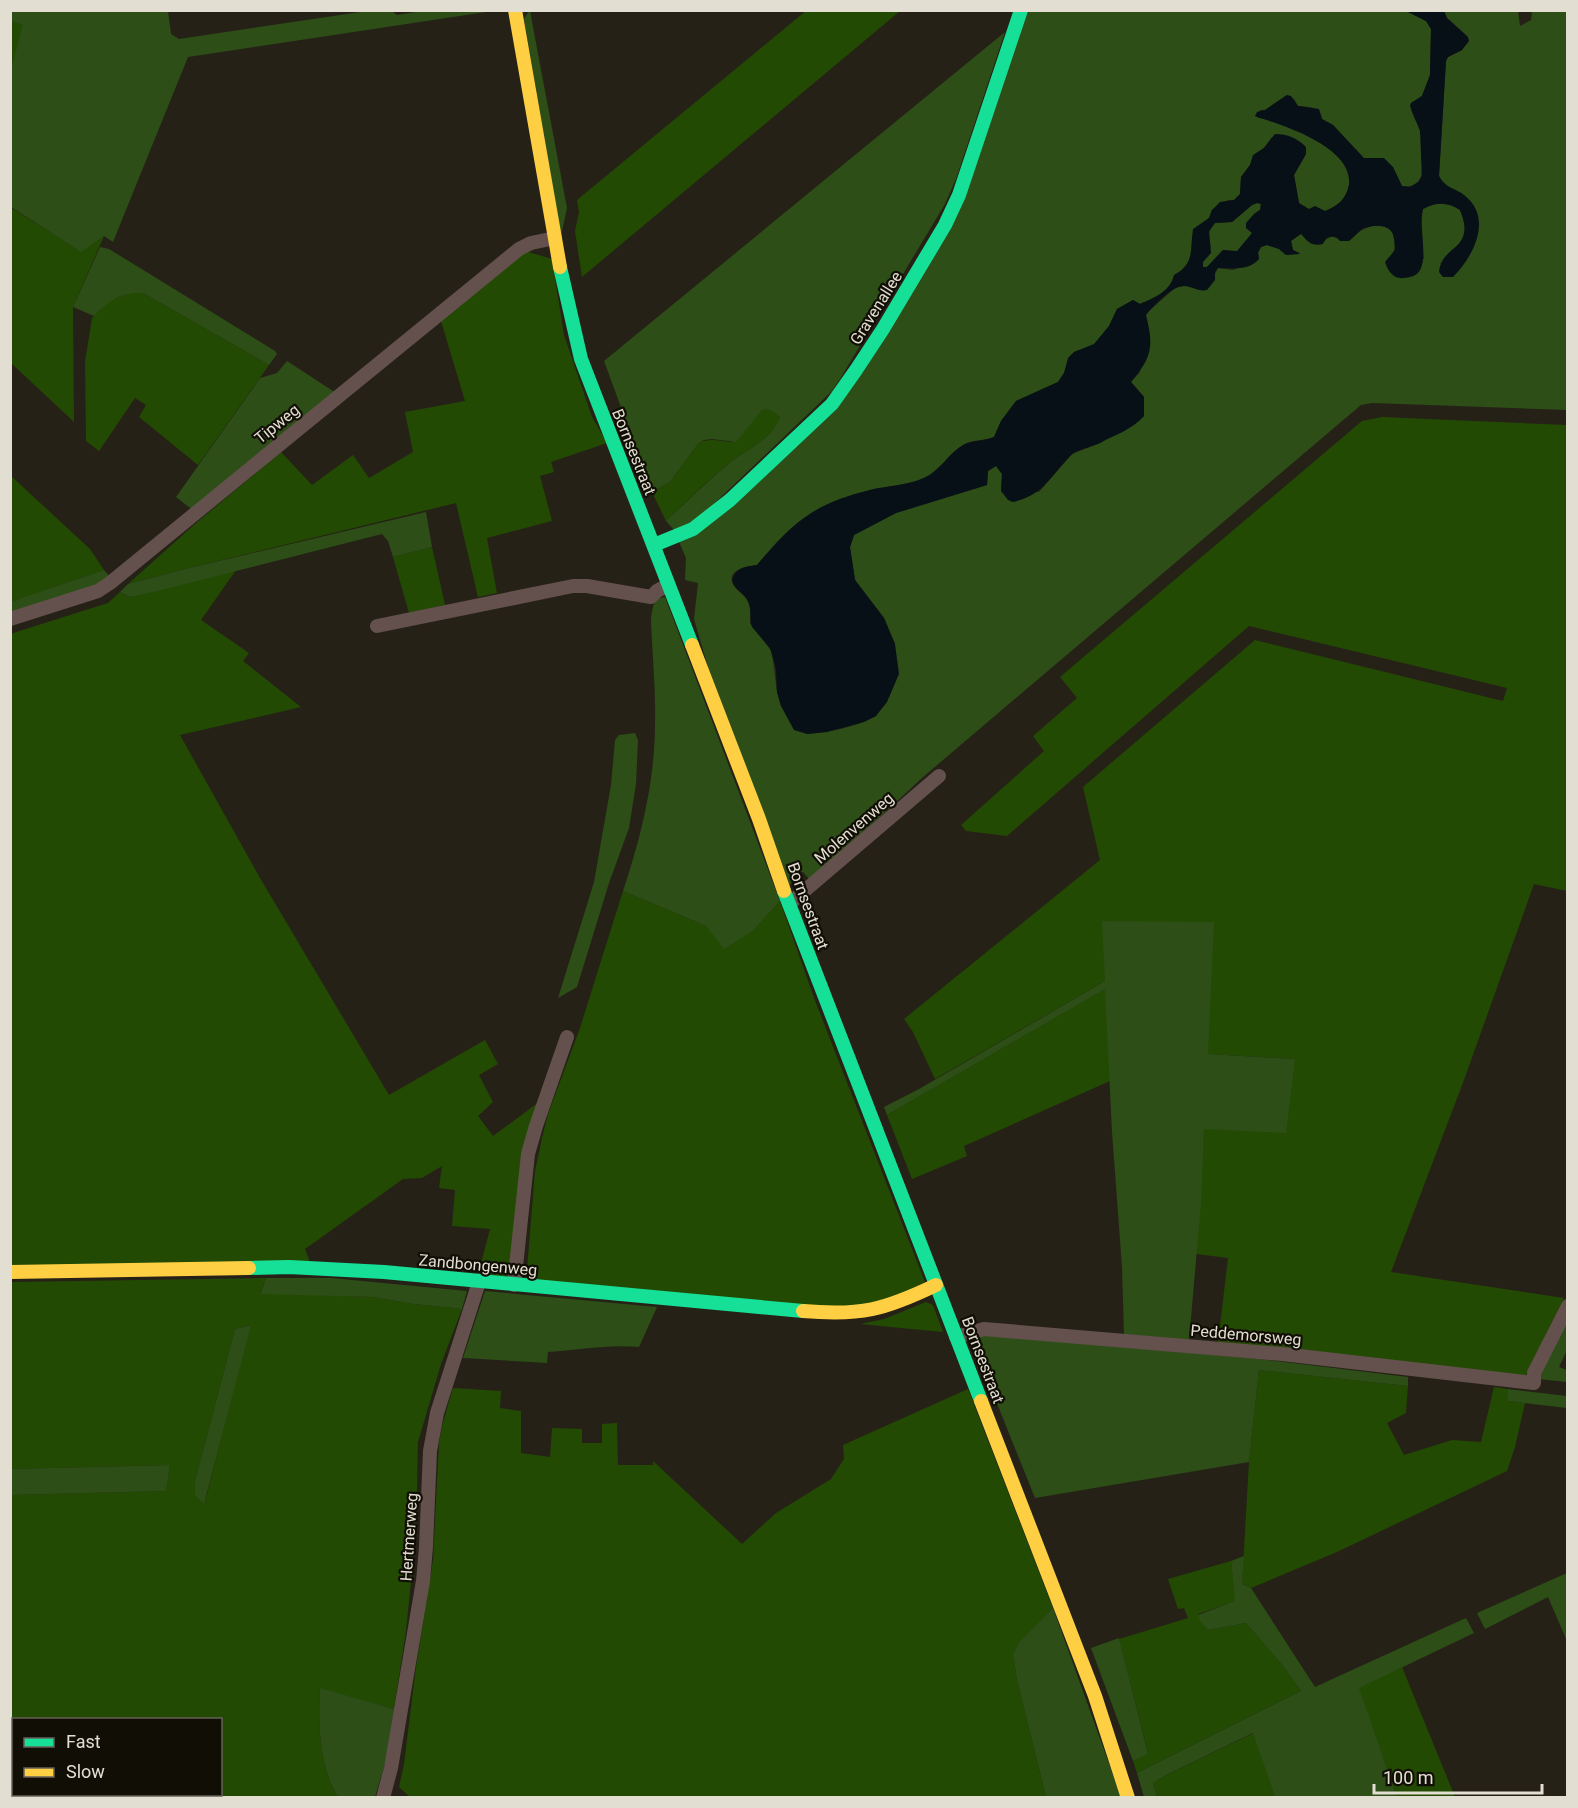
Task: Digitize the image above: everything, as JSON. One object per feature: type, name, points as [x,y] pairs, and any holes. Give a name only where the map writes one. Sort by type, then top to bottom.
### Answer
[{"type":"street","name":"Bornsestraat","points":[[515,10],[555,238],[571,321],[581,358],[1095,1696],[1128,1797]]},
{"type":"street","name":"Gravenallee","points":[[654,545],[693,529],[730,500],[832,404],[856,370],[934,244],[959,195],[1021,10]]},
{"type":"street","name":"Tipweg","points":[[10,619],[98,591],[110,583],[519,249],[531,243],[555,238]]},
{"type":"street","points":[[377,626],[573,585],[651,597],[668,585]]},
{"type":"street","name":"Molenvenweg","points":[[789,904],[939,776]]},
{"type":"street","points":[[514,1285],[528,1154],[567,1038]]},
{"type":"street","name":"Zandbongenweg","points":[[10,1272],[289,1267],[384,1272],[851,1313],[889,1306],[936,1286]]},
{"type":"street","name":"Hertmerweg","points":[[383,1797],[391,1768],[423,1581],[433,1432],[437,1413],[480,1282]]},
{"type":"street","name":"Peddemorsweg","points":[[956,1337],[984,1329],[1282,1354],[1534,1383],[1534,1373],[1568,1306]]},
{"type":"green space","points":[[429,10],[493,11],[188,57],[113,242],[104,236],[81,252],[11,207],[11,69],[23,25],[11,21],[11,11],[168,11],[171,34],[179,39],[367,11],[392,11],[397,15]]},
{"type":"green space","points":[[807,10],[900,11],[582,277],[575,231],[579,212],[577,200]]},
{"type":"green space","points":[[529,11],[567,208],[561,236],[524,19]]},
{"type":"green space","points":[[1026,11],[1406,11],[1426,21],[1431,29],[1430,75],[1422,96],[1411,103],[1412,113],[1421,132],[1421,177],[1415,184],[1402,186],[1393,168],[1373,158],[1364,159],[1333,125],[1322,119],[1316,109],[1298,106],[1294,99],[1287,95],[1265,110],[1260,110],[1257,117],[1315,140],[1341,160],[1348,172],[1349,185],[1344,198],[1338,204],[1325,211],[1315,207],[1309,210],[1299,203],[1294,175],[1306,154],[1272,137],[1264,148],[1253,156],[1250,165],[1241,177],[1240,194],[1234,200],[1228,200],[1212,210],[1209,218],[1192,237],[1191,259],[1181,271],[1174,275],[1169,286],[1156,297],[1140,304],[1133,300],[1117,309],[1109,326],[1094,345],[1074,352],[1069,357],[1064,373],[1058,382],[1016,401],[1001,421],[994,437],[963,445],[930,475],[918,480],[851,495],[819,508],[782,537],[757,565],[738,570],[732,576],[732,581],[748,603],[750,623],[772,652],[781,706],[807,734],[843,728],[876,716],[895,644],[884,618],[855,580],[850,547],[854,535],[896,513],[987,485],[988,471],[996,466],[1002,474],[1001,491],[1039,492],[1072,454],[1100,443],[1144,416],[1144,397],[1131,382],[1140,372],[1146,315],[1176,287],[1186,286],[1214,276],[1218,268],[1233,270],[1259,259],[1258,253],[1261,247],[1267,245],[1279,249],[1286,255],[1300,253],[1293,250],[1291,241],[1301,233],[1326,239],[1333,236],[1349,241],[1362,230],[1372,226],[1386,227],[1394,236],[1395,242],[1391,257],[1424,259],[1420,231],[1423,209],[1437,204],[1451,205],[1460,210],[1464,228],[1464,234],[1457,246],[1440,264],[1472,250],[1462,193],[1448,187],[1439,176],[1446,61],[1448,57],[1462,50],[1468,37],[1447,18],[1444,11],[1518,11],[1520,26],[1531,20],[1532,11],[1567,11],[1567,410],[1372,403],[1361,405],[923,777],[811,881],[803,872],[797,871],[789,887],[726,729],[694,619],[698,583],[685,580],[686,558],[679,542],[838,405],[959,206]]},
{"type":"green space","points":[[11,21],[24,25],[11,69]]},
{"type":"green space","points":[[1005,32],[956,179],[945,204],[840,379],[832,391],[696,521],[675,531],[666,521],[723,468],[766,437],[780,417],[772,410],[762,410],[736,442],[704,440],[698,444],[670,482],[652,492],[604,361]]},
{"type":"green space","points":[[1257,203],[1261,204],[1260,210],[1254,214],[1251,237],[1237,252],[1223,250],[1206,268],[1203,267],[1211,246],[1209,234],[1215,223],[1232,222]]},
{"type":"green space","points":[[10,207],[80,251],[104,236],[73,307],[74,422],[11,363]]},
{"type":"green space","points":[[100,247],[109,249],[277,354],[269,365],[143,293],[128,294],[115,299],[94,316],[73,307]]},
{"type":"green space","points":[[525,251],[552,259],[564,335],[592,417],[607,443],[551,462],[554,472],[540,476],[552,521],[487,538],[497,593],[478,597],[456,503],[128,584],[281,452],[312,485],[353,455],[369,478],[413,452],[405,412],[465,401],[441,321]]},
{"type":"green space","points":[[131,292],[143,293],[269,365],[198,465],[139,417],[146,405],[135,398],[99,451],[86,441],[85,362],[92,318],[107,302]]},
{"type":"green space","points":[[287,361],[336,393],[194,511],[176,497],[260,378],[277,373]]},
{"type":"green space","points":[[762,410],[774,411],[780,417],[772,431],[723,468],[666,521],[652,492],[670,482],[698,444],[710,440],[731,442]]},
{"type":"green space","points":[[1382,417],[1567,425],[1567,891],[1534,884],[1464,1080],[1391,1272],[1564,1298],[1525,1377],[1218,1343],[1228,1258],[1196,1254],[1204,1129],[1294,1059],[1208,1054],[1105,981],[935,1079],[913,1032],[904,1019],[1100,860],[1083,787],[1255,640],[1503,701],[1507,688],[1249,626],[1007,836],[966,831],[961,825],[1044,751],[1033,736],[1077,698],[1060,677],[1362,421]]},
{"type":"green space","points":[[10,475],[90,549],[104,570],[11,602]]},
{"type":"green space","points":[[426,512],[432,547],[393,557],[388,541],[382,534],[130,597],[120,592],[128,584],[185,569]]},
{"type":"green space","points":[[432,547],[445,605],[409,613],[393,557]]},
{"type":"green space","points":[[104,570],[112,579],[11,616],[10,602]]},
{"type":"green space","points":[[236,570],[201,620],[249,653],[243,661],[301,707],[180,735],[260,878],[389,1095],[485,1040],[498,1064],[479,1075],[493,1102],[478,1116],[493,1136],[543,1099],[510,1281],[477,1279],[490,1229],[452,1226],[455,1190],[439,1188],[442,1166],[422,1178],[403,1179],[305,1249],[310,1262],[11,1270],[10,634],[108,603],[120,592],[130,597]]},
{"type":"green space","points":[[665,597],[780,901],[754,930],[724,949],[706,926],[623,891],[636,850],[653,767],[655,711],[651,618],[656,601]]},
{"type":"green space","points":[[635,733],[638,740],[636,784],[629,828],[609,883],[577,987],[558,998],[594,882],[611,785],[615,740],[619,735]]},
{"type":"green space","points":[[623,891],[706,926],[754,930],[780,901],[814,998],[925,1282],[868,1311],[526,1282],[535,1171],[542,1138],[548,1114],[579,1031]]},
{"type":"green space","points":[[1102,921],[1214,922],[1208,1054],[1295,1059],[1286,1133],[1204,1129],[1201,1203],[1189,1341],[1124,1335],[1105,989],[887,1115],[884,1107],[1105,981]]},
{"type":"green space","points":[[1106,988],[1110,1081],[964,1146],[967,1156],[912,1179],[887,1115]]},
{"type":"green space","points":[[266,1278],[260,1293],[372,1297],[462,1309],[441,1364],[418,1442],[416,1532],[406,1631],[394,1709],[320,1689],[319,1717],[323,1759],[338,1797],[11,1797],[10,1495],[166,1491],[170,1465],[11,1469],[11,1282]],"holes":[[[250,1325],[204,1503],[195,1495],[195,1481],[235,1329]]]},
{"type":"green space","points":[[266,1278],[331,1278],[467,1291],[462,1309],[372,1297],[260,1294]]},
{"type":"green space","points":[[485,1291],[657,1307],[639,1347],[604,1347],[548,1352],[547,1363],[463,1358]]},
{"type":"green space","points":[[926,1302],[933,1305],[943,1332],[860,1324],[884,1319]]},
{"type":"green space","points":[[1567,1321],[1567,1350],[1559,1367],[1567,1370],[1567,1382],[1538,1379]]},
{"type":"green space","points":[[251,1325],[204,1504],[195,1495],[195,1481],[235,1329]]},
{"type":"green space","points":[[976,1334],[1259,1359],[1408,1377],[1408,1386],[1259,1370],[1249,1462],[1035,1498],[984,1371]]},
{"type":"green space","points":[[1259,1370],[1408,1386],[1406,1413],[1387,1423],[1404,1455],[1452,1440],[1481,1442],[1494,1387],[1508,1389],[1508,1401],[1525,1403],[1507,1471],[1337,1552],[1251,1588],[1242,1584],[1249,1462]]},
{"type":"green space","points":[[453,1388],[501,1391],[500,1408],[521,1411],[521,1453],[550,1457],[552,1428],[582,1429],[582,1443],[602,1443],[602,1424],[617,1423],[618,1465],[653,1465],[653,1461],[742,1544],[776,1513],[831,1479],[844,1459],[843,1445],[968,1389],[1053,1608],[1019,1642],[1013,1654],[1017,1680],[1046,1797],[411,1798],[399,1787],[433,1560],[439,1443]]},
{"type":"green space","points":[[1508,1389],[1567,1396],[1567,1408],[1508,1401]]},
{"type":"green space","points":[[170,1465],[166,1491],[11,1495],[11,1469]]},
{"type":"green space","points":[[1244,1556],[1242,1584],[1251,1588],[1315,1687],[1466,1618],[1474,1633],[1359,1688],[1397,1797],[1275,1797],[1253,1733],[1166,1775],[1153,1783],[1157,1797],[1144,1797],[1137,1773],[1301,1691],[1246,1623],[1208,1630],[1198,1615],[1235,1601],[1231,1561]]},
{"type":"green space","points":[[1231,1561],[1236,1601],[1198,1614],[1208,1630],[1246,1623],[1301,1691],[1137,1773],[1133,1761],[1148,1753],[1119,1639],[1188,1618],[1184,1608],[1178,1609],[1168,1579]]},
{"type":"green space","points":[[1567,1573],[1567,1641],[1548,1597],[1485,1629],[1477,1613]]},
{"type":"green space","points":[[1053,1608],[1121,1797],[1046,1797],[1017,1680],[1013,1654],[1019,1642]]},
{"type":"green space","points":[[1119,1638],[1148,1754],[1133,1761],[1091,1648]]},
{"type":"green space","points":[[1402,1667],[1455,1797],[1396,1797],[1358,1688]]},
{"type":"green space","points":[[320,1688],[394,1709],[386,1760],[375,1797],[338,1797],[323,1759],[319,1716]]},
{"type":"green space","points":[[1254,1733],[1275,1797],[1157,1797],[1153,1783]]},
{"type":"shaded area","points":[[1406,11],[1444,11],[1447,18],[1468,37],[1469,41],[1462,50],[1448,57],[1446,61],[1439,176],[1447,185],[1464,195],[1473,204],[1478,215],[1479,226],[1473,248],[1453,277],[1443,277],[1439,272],[1446,256],[1462,240],[1464,223],[1460,210],[1451,205],[1437,204],[1423,209],[1423,259],[1417,274],[1410,277],[1398,278],[1389,271],[1385,262],[1395,250],[1393,234],[1388,228],[1373,226],[1361,230],[1349,241],[1340,241],[1330,237],[1319,245],[1310,243],[1301,234],[1291,241],[1293,250],[1300,254],[1286,255],[1279,249],[1267,245],[1261,247],[1258,252],[1259,259],[1255,263],[1240,268],[1218,268],[1215,272],[1215,280],[1207,290],[1184,286],[1174,289],[1146,315],[1150,335],[1149,351],[1143,365],[1131,382],[1144,397],[1144,416],[1134,425],[1100,443],[1074,453],[1040,489],[1022,500],[1013,502],[1008,500],[1001,491],[1002,474],[996,466],[988,471],[987,485],[896,513],[854,535],[850,547],[855,580],[884,618],[895,644],[899,674],[887,702],[876,716],[864,722],[827,732],[807,734],[794,730],[781,706],[777,692],[776,669],[770,648],[752,627],[748,601],[732,581],[738,570],[757,565],[782,537],[819,508],[851,495],[918,480],[930,475],[963,445],[994,437],[1001,421],[1016,401],[1058,382],[1064,373],[1068,358],[1074,352],[1094,344],[1109,326],[1117,309],[1133,300],[1140,304],[1166,290],[1174,275],[1181,271],[1188,261],[1193,229],[1209,218],[1212,210],[1220,202],[1234,200],[1240,194],[1241,177],[1250,165],[1253,155],[1264,148],[1275,134],[1292,137],[1306,147],[1306,154],[1294,175],[1299,203],[1309,209],[1315,206],[1325,211],[1341,201],[1349,185],[1348,172],[1341,160],[1315,140],[1255,116],[1257,112],[1265,110],[1287,95],[1291,96],[1298,106],[1319,109],[1322,119],[1333,125],[1364,158],[1384,158],[1393,167],[1402,186],[1410,187],[1418,182],[1422,176],[1420,131],[1410,106],[1422,96],[1430,75],[1431,29],[1426,21]],"holes":[[[1261,204],[1260,210],[1246,223],[1246,228],[1252,233],[1237,251],[1223,250],[1207,267],[1203,267],[1203,262],[1211,253],[1209,231],[1215,223],[1232,222],[1252,205]]]},
{"type":"traffic: fast","points":[[654,545],[693,529],[730,500],[832,404],[856,370],[945,225],[959,195],[1021,10]]},
{"type":"traffic: fast","points":[[560,267],[581,359],[692,645]]},
{"type":"traffic: fast","points":[[784,891],[981,1401]]},
{"type":"traffic: fast","points":[[249,1268],[289,1267],[384,1272],[803,1311]]},
{"type":"traffic: slow","points":[[515,10],[560,267]]},
{"type":"traffic: slow","points":[[692,645],[759,819],[784,891]]},
{"type":"traffic: slow","points":[[10,1272],[249,1268]]},
{"type":"traffic: slow","points":[[803,1311],[857,1312],[886,1306],[936,1285]]},
{"type":"traffic: slow","points":[[981,1401],[1095,1696],[1128,1798]]}]
